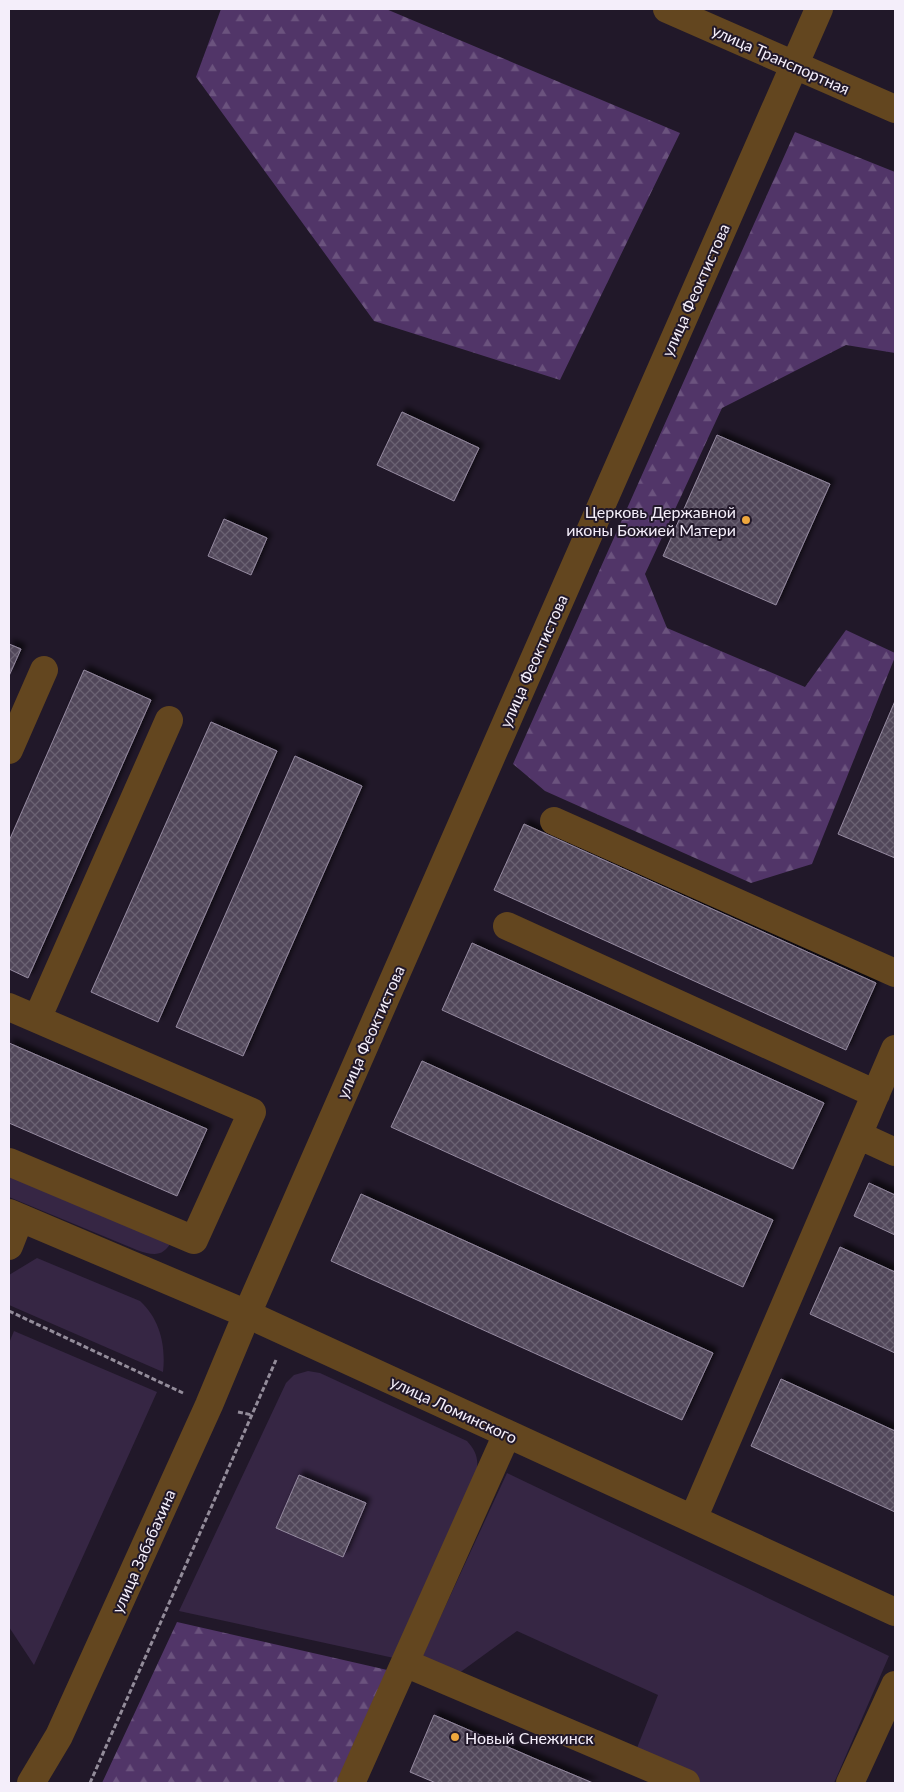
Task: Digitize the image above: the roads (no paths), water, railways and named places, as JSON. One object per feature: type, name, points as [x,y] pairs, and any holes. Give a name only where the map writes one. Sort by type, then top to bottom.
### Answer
[{"type":"street","name":"улица Транспортная","points":[[667,9],[895,109]]},
{"type":"street","name":"улица Феоктистова","points":[[247,1314],[819,9]]},
{"type":"street","points":[[9,750],[44,670]]},
{"type":"street","points":[[37,1019],[169,720]]},
{"type":"street","points":[[554,821],[895,973]]},
{"type":"street","points":[[507,926],[876,1094]]},
{"type":"street","points":[[9,1007],[252,1112],[194,1240],[9,1162]]},
{"type":"street","points":[[693,1519],[895,1049]]},
{"type":"street","points":[[858,1135],[895,1152]]},
{"type":"street","name":"улица Ломинского","points":[[15,1215],[288,1332],[895,1612]]},
{"type":"street","points":[[9,1246],[15,1215]]},
{"type":"street","name":"улица Забабахина","points":[[31,1783],[59,1736],[247,1314]]},
{"type":"street","points":[[351,1783],[507,1434]]},
{"type":"street","points":[[405,1663],[686,1783]]},
{"type":"street","points":[[850,1783],[895,1685]]},
{"type":"place","name":"Церковь Державной иконы Божией Матери","points":[[746,520]]},
{"type":"place","name":"Новый Снежинск","points":[[455,1737]]}]
